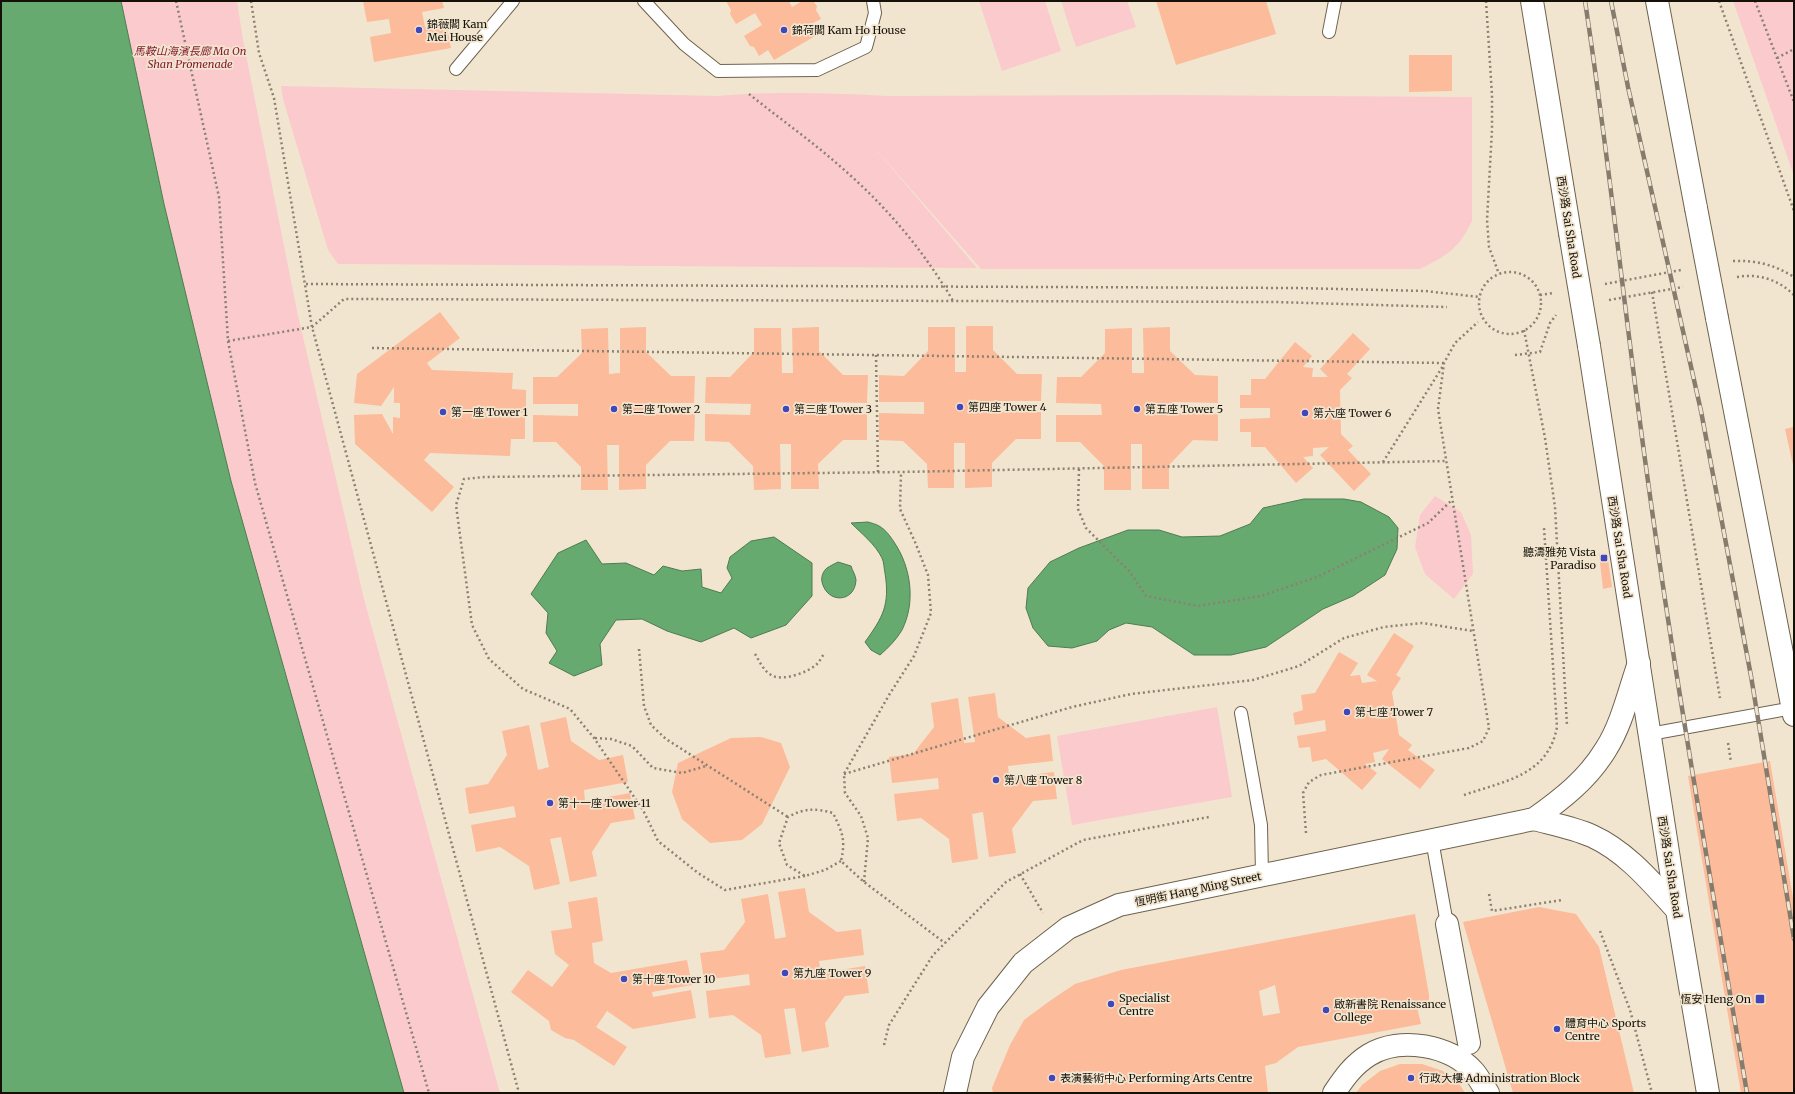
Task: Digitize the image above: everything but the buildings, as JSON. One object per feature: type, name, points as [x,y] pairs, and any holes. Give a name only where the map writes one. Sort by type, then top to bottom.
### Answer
[{"type":"main road","name":"西沙路 Sai Sha Road","points":[[1532,1],[1589,346],[1677,910],[1708,1093]]},
{"type":"main road","points":[[1657,1],[1793,711]]},
{"type":"main road","name":"恆明街 Hang Ming Street","points":[[955,1093],[963,1057],[988,1007],[1023,963],[1068,928],[1119,905],[1534,819],[1575,788],[1597,764],[1607,748],[1619,722],[1639,663]]},
{"type":"main road","name":"恆明街 Hang Ming Street","points":[[1534,819],[1593,836],[1638,868],[1677,910]]},
{"type":"main road","points":[[1447,924],[1469,1043]]},
{"type":"main road","points":[[1334,1093],[1348,1072],[1370,1055],[1397,1046],[1425,1045],[1452,1055],[1474,1072],[1488,1093]]},
{"type":"lane","points":[[456,69],[513,1]]},
{"type":"lane","points":[[644,1],[684,44],[718,71],[817,70],[866,47],[874,13],[873,1]]},
{"type":"lane","points":[[1329,32],[1334,1]]},
{"type":"lane","points":[[1650,734],[1793,711]]},
{"type":"lane","points":[[1241,713],[1261,825],[1262,875]]},
{"type":"lane","points":[[1432,840],[1447,924]]},
{"type":"path","points":[[176,1],[219,197],[228,342],[255,483],[429,1093]]},
{"type":"path","points":[[251,1],[259,53],[274,98],[312,327],[519,1093]]},
{"type":"path","points":[[1486,1],[1492,109],[1487,220],[1489,247],[1499,274]]},
{"type":"path","points":[[1719,1],[1793,203],[1794,210]]},
{"type":"path","points":[[1755,1],[1794,102]]},
{"type":"path","points":[[1777,58],[1794,49]]},
{"type":"path","points":[[736,71],[748,94],[842,167],[884,208],[934,268],[953,301]]},
{"type":"path","points":[[1727,262],[1752,261],[1772,265],[1794,277]]},
{"type":"path","points":[[1602,284],[1688,269]]},
{"type":"path","points":[[1509,272],[1520,273],[1536,286],[1540,295],[1541,305],[1538,315],[1532,324],[1524,330],[1505,333],[1495,330],[1482,316],[1479,306],[1483,287],[1490,279],[1499,274],[1509,272]]},
{"type":"path","points":[[1736,277],[1759,276],[1773,280],[1794,295]]},
{"type":"path","points":[[306,284],[1303,289],[1425,291],[1480,297]]},
{"type":"path","points":[[1604,300],[1690,285]]},
{"type":"path","points":[[1540,295],[1555,292]]},
{"type":"path","points":[[1652,292],[1732,762]]},
{"type":"path","points":[[228,342],[312,327],[344,299],[1275,302],[1447,307]]},
{"type":"path","points":[[1515,355],[1540,352],[1550,323],[1557,313]]},
{"type":"path","points":[[1383,462],[1455,343],[1478,322]]},
{"type":"path","points":[[1524,330],[1545,438],[1555,507],[1567,726]]},
{"type":"path","points":[[372,348],[1444,363]]},
{"type":"path","points":[[876,355],[878,472]]},
{"type":"path","points":[[1306,833],[1304,793],[1309,782],[1322,775],[1469,748],[1483,741],[1489,728],[1438,409],[1444,363]]},
{"type":"path","points":[[805,876],[787,865],[779,843],[788,817],[801,810],[817,809],[833,813],[841,830],[845,846],[841,861],[824,870],[805,876],[725,890],[698,873],[658,841],[643,810],[594,738],[570,709],[523,689],[488,660],[472,625],[456,505],[464,479],[484,477],[901,472],[1446,461]]},
{"type":"path","points":[[1079,469],[1078,509],[1086,528],[1130,572],[1146,596],[1198,606],[1262,596],[1317,577],[1428,523],[1452,500]]},
{"type":"path","points":[[864,882],[868,838],[861,816],[845,793],[844,774],[889,695],[914,656],[931,614],[928,575],[900,509],[901,472]]},
{"type":"path","points":[[1464,795],[1524,774],[1540,763],[1551,749],[1555,738],[1557,727],[1544,528]]},
{"type":"path","points":[[844,774],[1072,706],[1131,694],[1253,680],[1300,666],[1344,638],[1384,627],[1422,623],[1474,631]]},
{"type":"path","points":[[638,649],[644,706],[651,725],[666,739],[706,766],[788,817]]},
{"type":"path","points":[[756,654],[764,668],[774,676],[791,676],[804,672],[817,664],[825,653]]},
{"type":"path","points":[[594,738],[612,739],[632,746],[653,768],[682,773],[706,766]]},
{"type":"path","points":[[884,1045],[889,1025],[932,955],[1006,882],[1083,840],[1209,817]]},
{"type":"path","points":[[841,861],[864,882],[945,943]]},
{"type":"path","points":[[1020,874],[1047,919]]},
{"type":"path","points":[[1489,894],[1492,911],[1562,900]]},
{"type":"path","points":[[1600,931],[1630,1010],[1652,1093]]},
{"type":"green space","name":"馬鞍山海濱長廊 Ma On Shan Promenade","points":[[121,1],[237,1],[243,40],[297,311],[364,599],[500,1093],[404,1093],[231,481],[164,204]]},
{"type":"green space","points":[[979,1],[1045,1],[1061,51],[1002,71]]},
{"type":"green space","points":[[1061,1],[1127,1],[1136,27],[1076,47]]},
{"type":"green space","points":[[1733,1],[1794,1],[1794,176]]},
{"type":"green space","points":[[281,86],[718,96],[760,93],[803,93],[888,96],[1174,95],[1472,97],[1472,221],[1462,239],[1451,251],[1438,260],[1420,269],[981,269],[866,138],[977,268],[338,264],[328,250],[283,99]]},
{"type":"green space","points":[[1435,496],[1461,512],[1471,535],[1473,574],[1454,599],[1425,574],[1415,547],[1420,515]]},
{"type":"green space","points":[[1217,707],[1232,797],[1072,825],[1057,736]]},
{"type":"shaded area","points":[[1,1],[121,1],[164,204],[231,481],[404,1093],[1,1093]]},
{"type":"shaded area","points":[[1304,499],[1344,499],[1361,502],[1389,517],[1398,528],[1397,549],[1385,575],[1353,596],[1323,609],[1266,647],[1231,655],[1194,655],[1152,627],[1126,623],[1109,630],[1097,641],[1072,648],[1048,646],[1033,628],[1026,608],[1028,588],[1050,562],[1079,548],[1128,530],[1159,530],[1182,537],[1220,536],[1250,524],[1263,508]]},
{"type":"shaded area","points":[[868,522],[876,525],[888,533],[894,542],[904,562],[910,585],[909,608],[902,630],[880,655],[871,650],[865,642],[881,618],[886,602],[887,594],[883,561],[872,544],[851,523]]},
{"type":"shaded area","points":[[774,537],[812,563],[812,596],[786,625],[751,638],[734,628],[701,642],[667,631],[642,619],[616,620],[600,644],[602,665],[574,676],[549,663],[557,651],[546,633],[548,613],[531,594],[558,553],[586,540],[602,564],[626,563],[654,575],[663,566],[682,571],[701,569],[702,587],[721,593],[732,578],[727,568],[730,557],[751,541]]},
{"type":"shaded area","points":[[838,562],[851,566],[856,580],[851,593],[846,597],[840,598],[829,594],[822,582],[823,574],[826,569]]},
{"type":"railway","points":[[1585,1],[1602,119],[1639,415],[1658,552],[1694,784],[1747,1093]]},
{"type":"railway","points":[[1611,1],[1628,87],[1701,411],[1751,676],[1794,939]]},
{"type":"place","name":"錦薇閣 Kam Mei House","points":[[419,30]]},
{"type":"place","name":"錦荷閣 Kam Ho House","points":[[784,30]]},
{"type":"place","name":"第四座 Tower 4","points":[[960,407]]},
{"type":"place","name":"第二座 Tower 2","points":[[614,409]]},
{"type":"place","name":"第三座 Tower 3","points":[[786,409]]},
{"type":"place","name":"第五座 Tower 5","points":[[1137,409]]},
{"type":"place","name":"第一座 Tower 1","points":[[443,412]]},
{"type":"place","name":"第六座 Tower 6","points":[[1305,413]]},
{"type":"place","name":"聽濤雅苑 Vista Paradiso","points":[[1604,558]]},
{"type":"place","name":"第七座 Tower 7","points":[[1347,712]]},
{"type":"place","name":"第八座 Tower 8","points":[[996,780]]},
{"type":"place","name":"第十一座 Tower 11","points":[[550,803]]},
{"type":"place","name":"第九座 Tower 9","points":[[785,973]]},
{"type":"place","name":"第十座 Tower 10","points":[[624,979]]},
{"type":"place","name":"恆安 Heng On","points":[[1760,999]]},
{"type":"place","name":"Specialist Centre","points":[[1111,1004]]},
{"type":"place","name":"啟新書院 Renaissance College","points":[[1326,1010]]},
{"type":"place","name":"體育中心 Sports Centre","points":[[1557,1029]]},
{"type":"place","name":"表演藝術中心 Performing Arts Centre","points":[[1052,1078]]},
{"type":"place","name":"行政大樓 Administration Block","points":[[1411,1078]]}]
